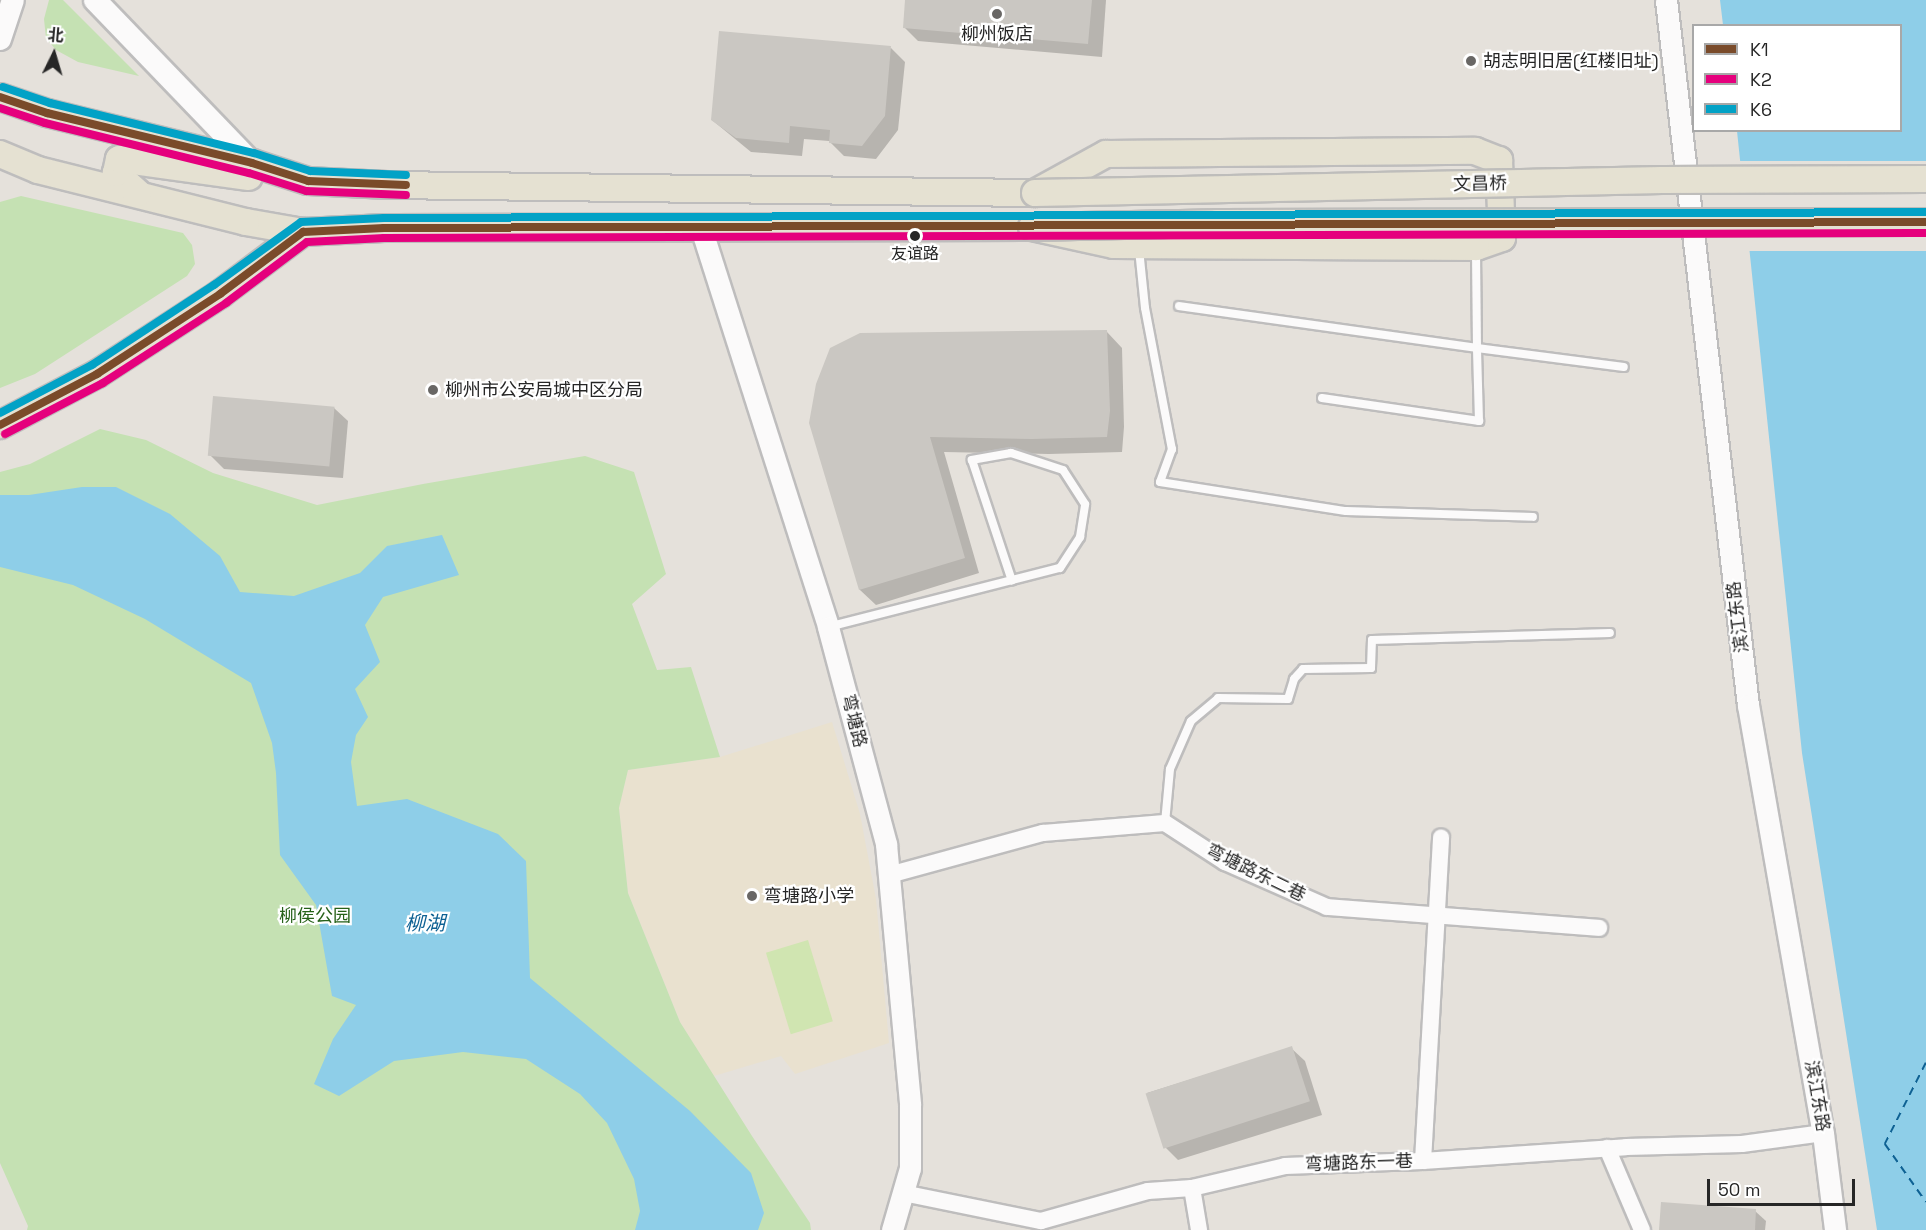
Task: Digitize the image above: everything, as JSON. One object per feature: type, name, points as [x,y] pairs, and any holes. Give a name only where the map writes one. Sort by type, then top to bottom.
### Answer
[{"type":"main road","points":[[0,39],[13,0]]},
{"type":"main road","points":[[95,0],[252,163]]},
{"type":"main road","points":[[0,97],[47,113],[252,163],[308,181]]},
{"type":"main road","points":[[1032,227],[1114,245],[1476,247],[1502,238],[1499,160],[1475,151],[1106,154],[1035,193]]},
{"type":"main road","points":[[0,154],[38,170],[138,193],[246,222],[303,232],[384,228],[1926,222]]},
{"type":"main road","points":[[138,193],[116,173],[119,159],[290,183],[308,181]]},
{"type":"main road","name":"文昌桥","points":[[308,181],[387,185],[1035,193],[1662,180],[1926,179]]},
{"type":"main road","points":[[0,424],[98,374],[220,294],[303,232]]},
{"type":"street","name":"滨江东路","points":[[1666,0],[1748,705],[1823,1133],[1835,1230]]},
{"type":"street","name":"弯塘路","points":[[701,228],[828,627],[886,844],[910,1106],[910,1168],[892,1230]]},
{"type":"street","points":[[889,875],[1043,833],[1165,823]]},
{"type":"street","name":"弯塘路东二巷","points":[[1165,823],[1225,862],[1327,906],[1599,928]]},
{"type":"street","points":[[1423,1161],[1441,838]]},
{"type":"street","name":"弯塘路东一巷","points":[[903,1193],[1041,1221],[1148,1191],[1191,1188],[1286,1166],[1423,1161],[1607,1148],[1742,1144],[1823,1133]]},
{"type":"street","points":[[1607,1148],[1642,1230]]},
{"type":"street","points":[[1191,1188],[1199,1230]]},
{"type":"lane","points":[[1138,245],[1145,308],[1172,449],[1160,482],[1346,512],[1533,517]]},
{"type":"lane","points":[[1322,398],[1479,421],[1476,247]]},
{"type":"lane","points":[[1179,306],[1624,367]]},
{"type":"lane","points":[[828,627],[1012,581],[1060,568],[1080,537],[1085,504],[1063,470],[1011,453],[972,460],[1012,581]]},
{"type":"lane","points":[[1165,823],[1170,770],[1174,760],[1191,721],[1218,698],[1288,699],[1294,679],[1303,669],[1371,668],[1371,640],[1610,633]]},
{"type":"shaded area","name":"弯塘路小学","points":[[832,722],[860,814],[876,899],[889,1043],[795,1074],[781,1056],[714,1076],[680,1022],[628,893],[619,808],[628,770],[720,757]]},
{"type":"green space","points":[[49,0],[63,0],[139,76],[78,62],[56,50],[46,38],[44,19]]},
{"type":"green space","points":[[21,196],[183,233],[192,245],[195,264],[187,276],[35,374],[0,388],[0,202]]},
{"type":"green space","name":"柳侯公园","points":[[100,429],[146,440],[213,473],[317,505],[585,456],[634,472],[666,574],[632,604],[657,670],[691,667],[720,757],[628,770],[619,808],[628,893],[680,1022],[810,1223],[811,1230],[27,1230],[28,1226],[0,1163],[0,472],[30,464]]},
{"type":"green space","points":[[808,940],[833,1021],[791,1034],[766,953]]},
{"type":"water","points":[[1720,0],[1926,0],[1926,1230],[1877,1230],[1802,753],[1737,132],[1902,132],[1902,24],[1723,24]]},
{"type":"water","name":"柳湖","points":[[82,487],[116,487],[170,514],[220,556],[240,592],[294,596],[360,573],[387,546],[442,535],[459,575],[383,597],[365,625],[380,662],[355,689],[368,717],[356,735],[351,762],[357,806],[407,799],[498,834],[526,861],[530,978],[690,1111],[751,1173],[764,1213],[758,1230],[635,1230],[640,1211],[634,1179],[607,1123],[580,1094],[526,1059],[463,1052],[394,1061],[339,1096],[314,1084],[333,1039],[356,1005],[332,996],[316,905],[280,855],[276,773],[272,743],[251,683],[145,619],[73,585],[0,567],[0,495],[29,495]]},
{"type":"pier","points":[[1738,161],[1926,161],[1926,251],[1738,251]]},
{"type":"building","name":"柳州饭店","points":[[905,0],[1092,0],[1088,44],[903,28]]},
{"type":"building","points":[[719,31],[891,46],[885,116],[862,146],[829,143],[830,130],[790,126],[789,143],[736,138],[711,120]]},
{"type":"building","points":[[1107,330],[1110,411],[1107,437],[1032,439],[930,437],[965,558],[859,590],[809,423],[816,384],[830,348],[860,333]]},
{"type":"building","points":[[213,396],[335,407],[329,466],[208,456]]},
{"type":"building","points":[[1292,1046],[1310,1101],[1163,1149],[1146,1094]]},
{"type":"building","points":[[1661,1202],[1756,1209],[1755,1230],[1659,1230]]},
{"type":"ferry route","points":[[1926,1063],[1885,1144],[1926,1202]]},
{"type":"transit line","name":"K6","points":[[3,87],[50,103],[254,153],[310,171],[406,175]]},
{"type":"transit line","name":"K1","points":[[0,97],[47,113],[252,163],[308,181],[406,185]]},
{"type":"transit line","name":"K2","points":[[0,108],[45,123],[249,173],[306,191],[406,195]]},
{"type":"transit line","name":"K6","points":[[0,413],[92,365],[214,285],[301,222],[384,218],[1926,212]]},
{"type":"transit line","name":"K1","points":[[0,425],[97,374],[220,294],[303,232],[384,228],[1926,222]]},
{"type":"transit line","name":"K2","points":[[5,434],[103,383],[226,303],[307,242],[384,238],[1926,233]]},
{"type":"place","name":"柳州饭店","points":[[997,14]]},
{"type":"place","name":"胡志明旧居(红楼旧址)","points":[[1471,61]]},
{"type":"place","name":"友谊路","points":[[915,236]]},
{"type":"place","name":"柳州市公安局城中区分局","points":[[433,390]]},
{"type":"place","name":"弯塘路小学","points":[[752,896]]}]
